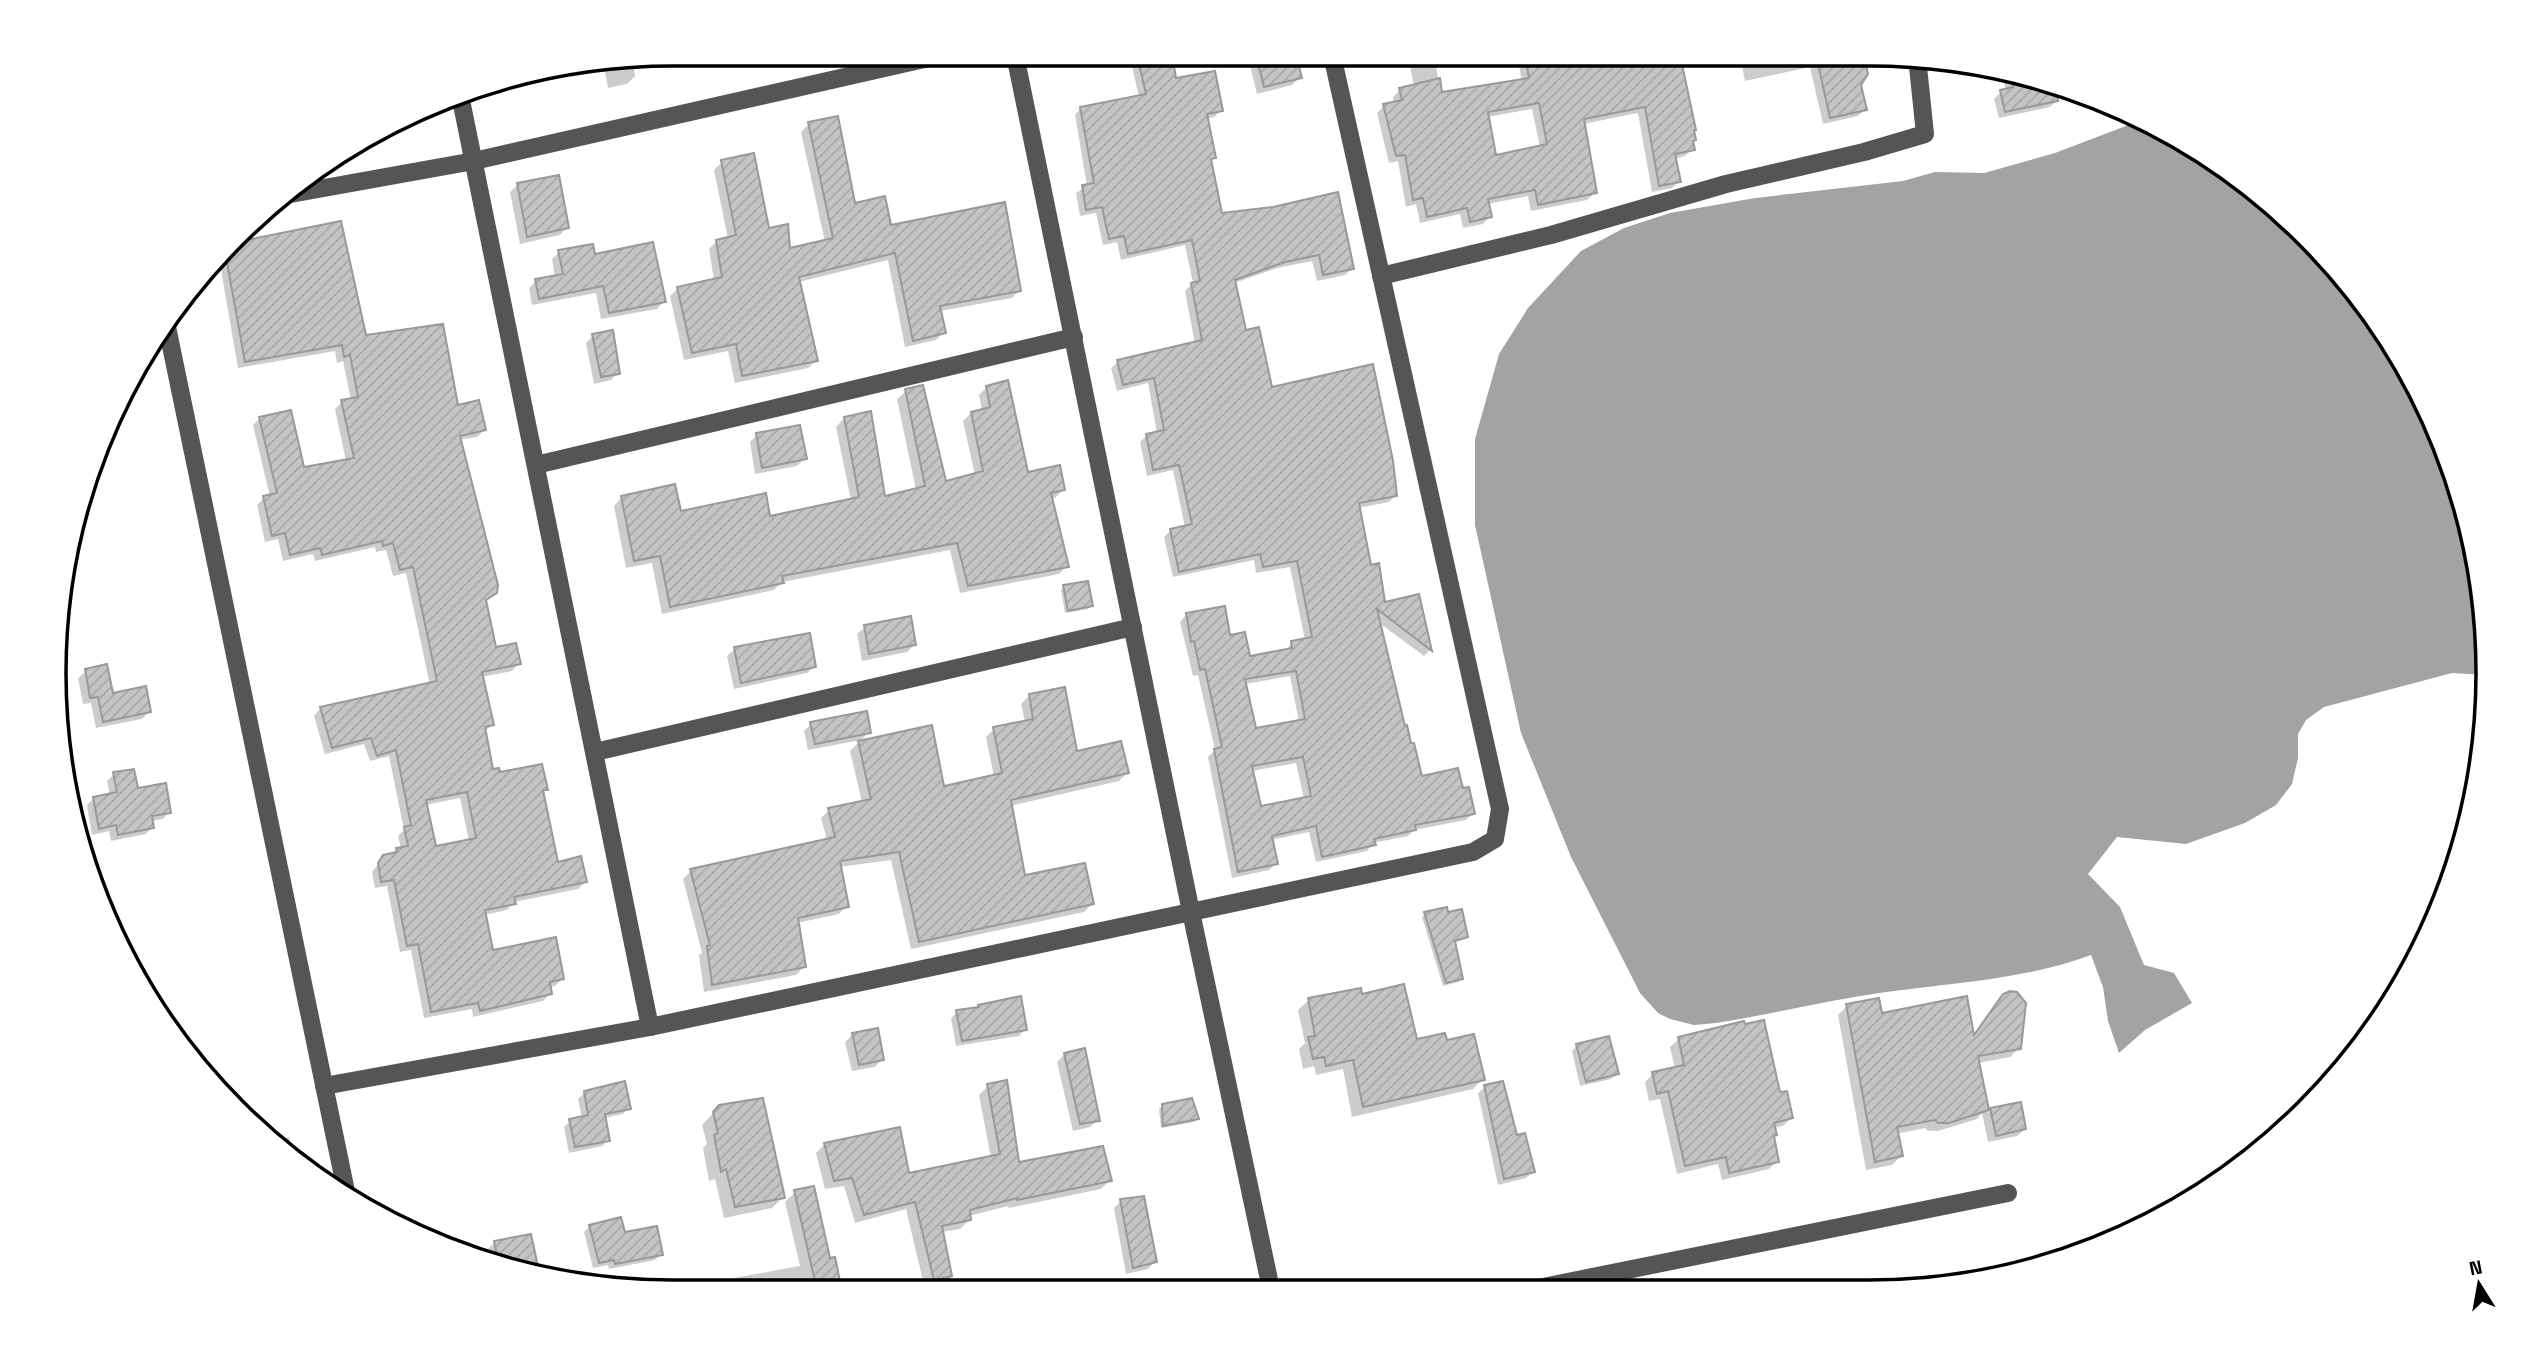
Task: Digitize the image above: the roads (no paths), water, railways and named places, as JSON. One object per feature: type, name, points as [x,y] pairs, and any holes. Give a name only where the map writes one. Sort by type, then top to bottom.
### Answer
[{"type":"street","points":[[305,192],[474,162],[894,66]]},
{"type":"street","points":[[1016,66],[1269,1280]]},
{"type":"street","points":[[324,1086],[650,1027],[1473,852],[1495,839],[1500,809],[1334,66]]},
{"type":"street","points":[[1381,276],[1551,235],[1727,184],[1864,152],[1925,134],[1918,69]]},
{"type":"street","points":[[462,105],[650,1027]]},
{"type":"street","points":[[169,336],[344,1183]]},
{"type":"street","points":[[536,466],[1074,337]]},
{"type":"street","points":[[595,752],[1133,627]]},
{"type":"street","points":[[1577,1280],[2008,1193]]}]
